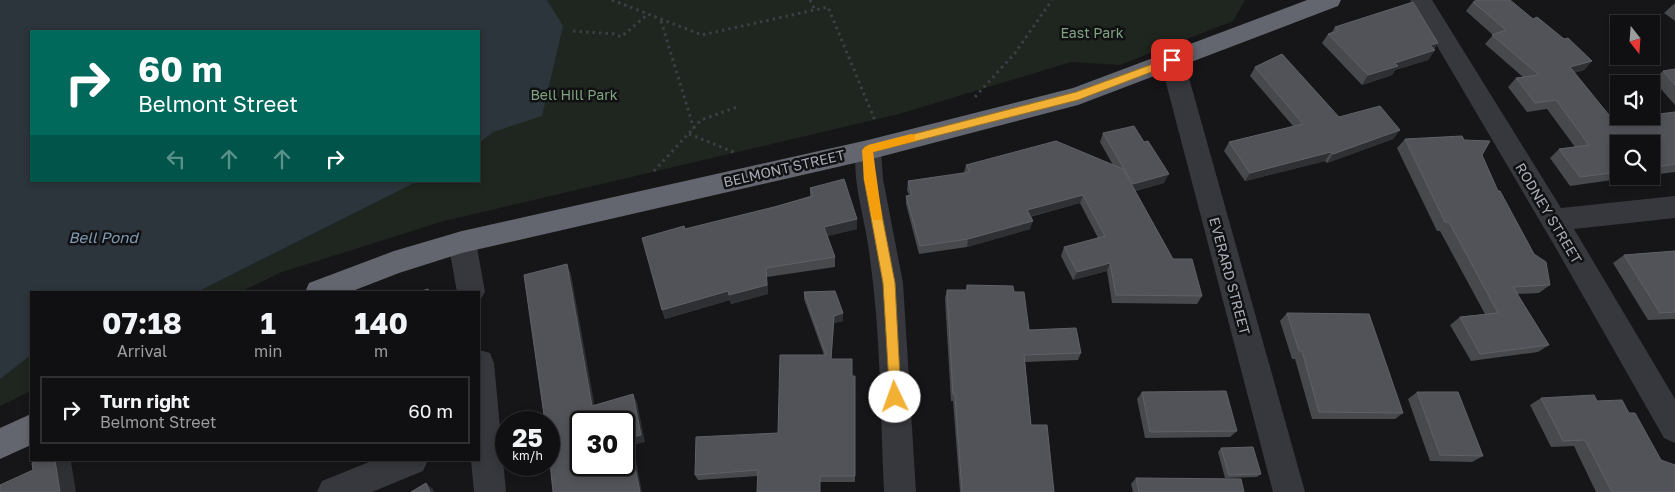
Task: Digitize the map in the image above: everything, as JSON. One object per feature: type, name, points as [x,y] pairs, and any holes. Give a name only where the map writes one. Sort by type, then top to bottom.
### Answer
[{"type":"highway","name":"BELMONT STREET","points":[[322,291],[394,263],[462,242],[872,137],[1078,96],[1330,0]]},
{"type":"highway","points":[[0,444],[30,429]]},
{"type":"street","name":"RODNEY STREET","points":[[1421,0],[1554,220],[1675,428]]},
{"type":"street","name":"EVERARD STREET","points":[[1172,60],[1289,492]]},
{"type":"street","points":[[872,137],[870,179],[889,283],[900,492]]},
{"type":"street","points":[[1554,220],[1675,208]]},
{"type":"street","points":[[462,242],[471,291]]},
{"type":"street","points":[[480,386],[482,431],[490,492]]},
{"type":"street","points":[[333,492],[410,461]]},
{"type":"path","points":[[612,0],[661,21],[702,35],[828,7],[872,137]]},
{"type":"path","points":[[810,0],[815,10]]},
{"type":"path","points":[[970,103],[991,77],[1016,53],[1052,0]]},
{"type":"path","points":[[573,31],[614,34],[621,37],[648,15]]},
{"type":"path","points":[[661,21],[694,128]]},
{"type":"path","points":[[651,173],[701,120],[738,107]]},
{"type":"path","points":[[689,134],[743,155]]},
{"type":"green space","name":"Bell Hill Park","points":[[0,0],[1245,0],[1233,21],[1120,65],[1071,62],[899,114],[444,221],[282,272],[242,291],[30,291],[30,391],[0,406]]},
{"type":"water","name":"Bell Pond","points":[[0,0],[547,0],[563,26],[542,116],[493,132],[480,142],[480,30],[30,30],[30,182],[416,182],[199,291],[30,291],[30,356],[0,379]]},
{"type":"building","points":[[1477,0],[1510,0],[1533,19],[1537,17],[1564,39],[1568,38],[1592,61],[1570,67],[1610,116],[1610,125],[1660,125],[1660,114],[1675,112],[1675,164],[1660,166],[1660,135],[1610,135],[1610,173],[1580,177],[1559,149],[1589,145],[1556,100],[1535,103],[1516,78],[1539,75],[1492,35],[1506,30],[1473,2]]},
{"type":"building","points":[[1413,2],[1438,43],[1430,45],[1435,50],[1395,63],[1398,66],[1368,75],[1328,34],[1338,31],[1335,27]]},
{"type":"building","points":[[1282,54],[1339,117],[1380,106],[1400,130],[1333,154],[1331,152],[1250,173],[1229,142],[1303,124],[1255,67]]},
{"type":"building","points":[[1675,69],[1675,85],[1663,71]]},
{"type":"building","points":[[1134,126],[1144,142],[1148,141],[1169,174],[1133,184],[1103,133]]},
{"type":"building","points":[[1462,136],[1464,140],[1490,141],[1482,155],[1498,191],[1500,191],[1534,254],[1546,262],[1550,285],[1513,287],[1549,345],[1480,354],[1460,317],[1498,313],[1449,222],[1445,222],[1405,139]]},
{"type":"building","points":[[1056,141],[1123,169],[1173,259],[1192,259],[1202,296],[1116,295],[1110,263],[1077,272],[1064,247],[1105,236],[1083,195],[1027,210],[1033,221],[968,239],[920,246],[906,196],[912,195],[908,181],[970,172],[966,165]]},
{"type":"building","points":[[844,179],[857,219],[824,227],[835,257],[766,268],[767,285],[729,295],[728,291],[662,310],[642,238],[684,226],[685,229],[813,196],[810,188]]},
{"type":"building","points":[[1675,251],[1675,312],[1660,313],[1624,255]]},
{"type":"building","points":[[567,264],[592,406],[633,394],[641,435],[635,436],[635,411],[570,411],[570,476],[635,476],[635,467],[640,492],[553,492],[551,476],[560,476],[560,411],[543,411],[524,275]]},
{"type":"building","points":[[967,285],[1013,286],[1014,292],[1024,292],[1029,330],[1076,328],[1081,353],[1024,355],[1031,425],[1047,425],[1054,492],[962,492],[955,394],[953,394],[947,290],[967,290]]},
{"type":"building","points":[[835,291],[843,313],[834,316],[831,359],[852,359],[852,376],[855,376],[855,476],[820,476],[820,492],[757,492],[758,470],[695,475],[696,437],[778,433],[780,355],[826,355],[804,292]]},
{"type":"building","points":[[1287,313],[1369,314],[1403,413],[1319,412],[1302,351],[1299,351]]},
{"type":"building","points":[[1226,391],[1237,431],[1150,432],[1142,392]]},
{"type":"building","points":[[1417,392],[1458,392],[1483,456],[1440,455]]},
{"type":"building","points":[[1594,395],[1597,401],[1622,400],[1629,413],[1635,413],[1661,460],[1675,465],[1675,492],[1612,492],[1585,440],[1563,441],[1541,398]]},
{"type":"building","points":[[1253,447],[1261,474],[1229,475],[1221,448]]},
{"type":"building","points":[[37,461],[55,461],[60,492],[0,492],[0,485],[33,470],[32,463]]},
{"type":"building","points":[[1136,478],[1241,479],[1244,492],[1139,492]]},
{"type":"building","points":[[426,483],[430,492],[411,492]]},
{"type":"slow traffic","points":[[877,217],[870,179],[868,150],[911,138]]},
{"type":"route","points":[[895,397],[889,283],[870,179],[868,150],[1078,96],[1172,60]]},
{"type":"park label","name":"East Park","points":[[1092,32]]}]
